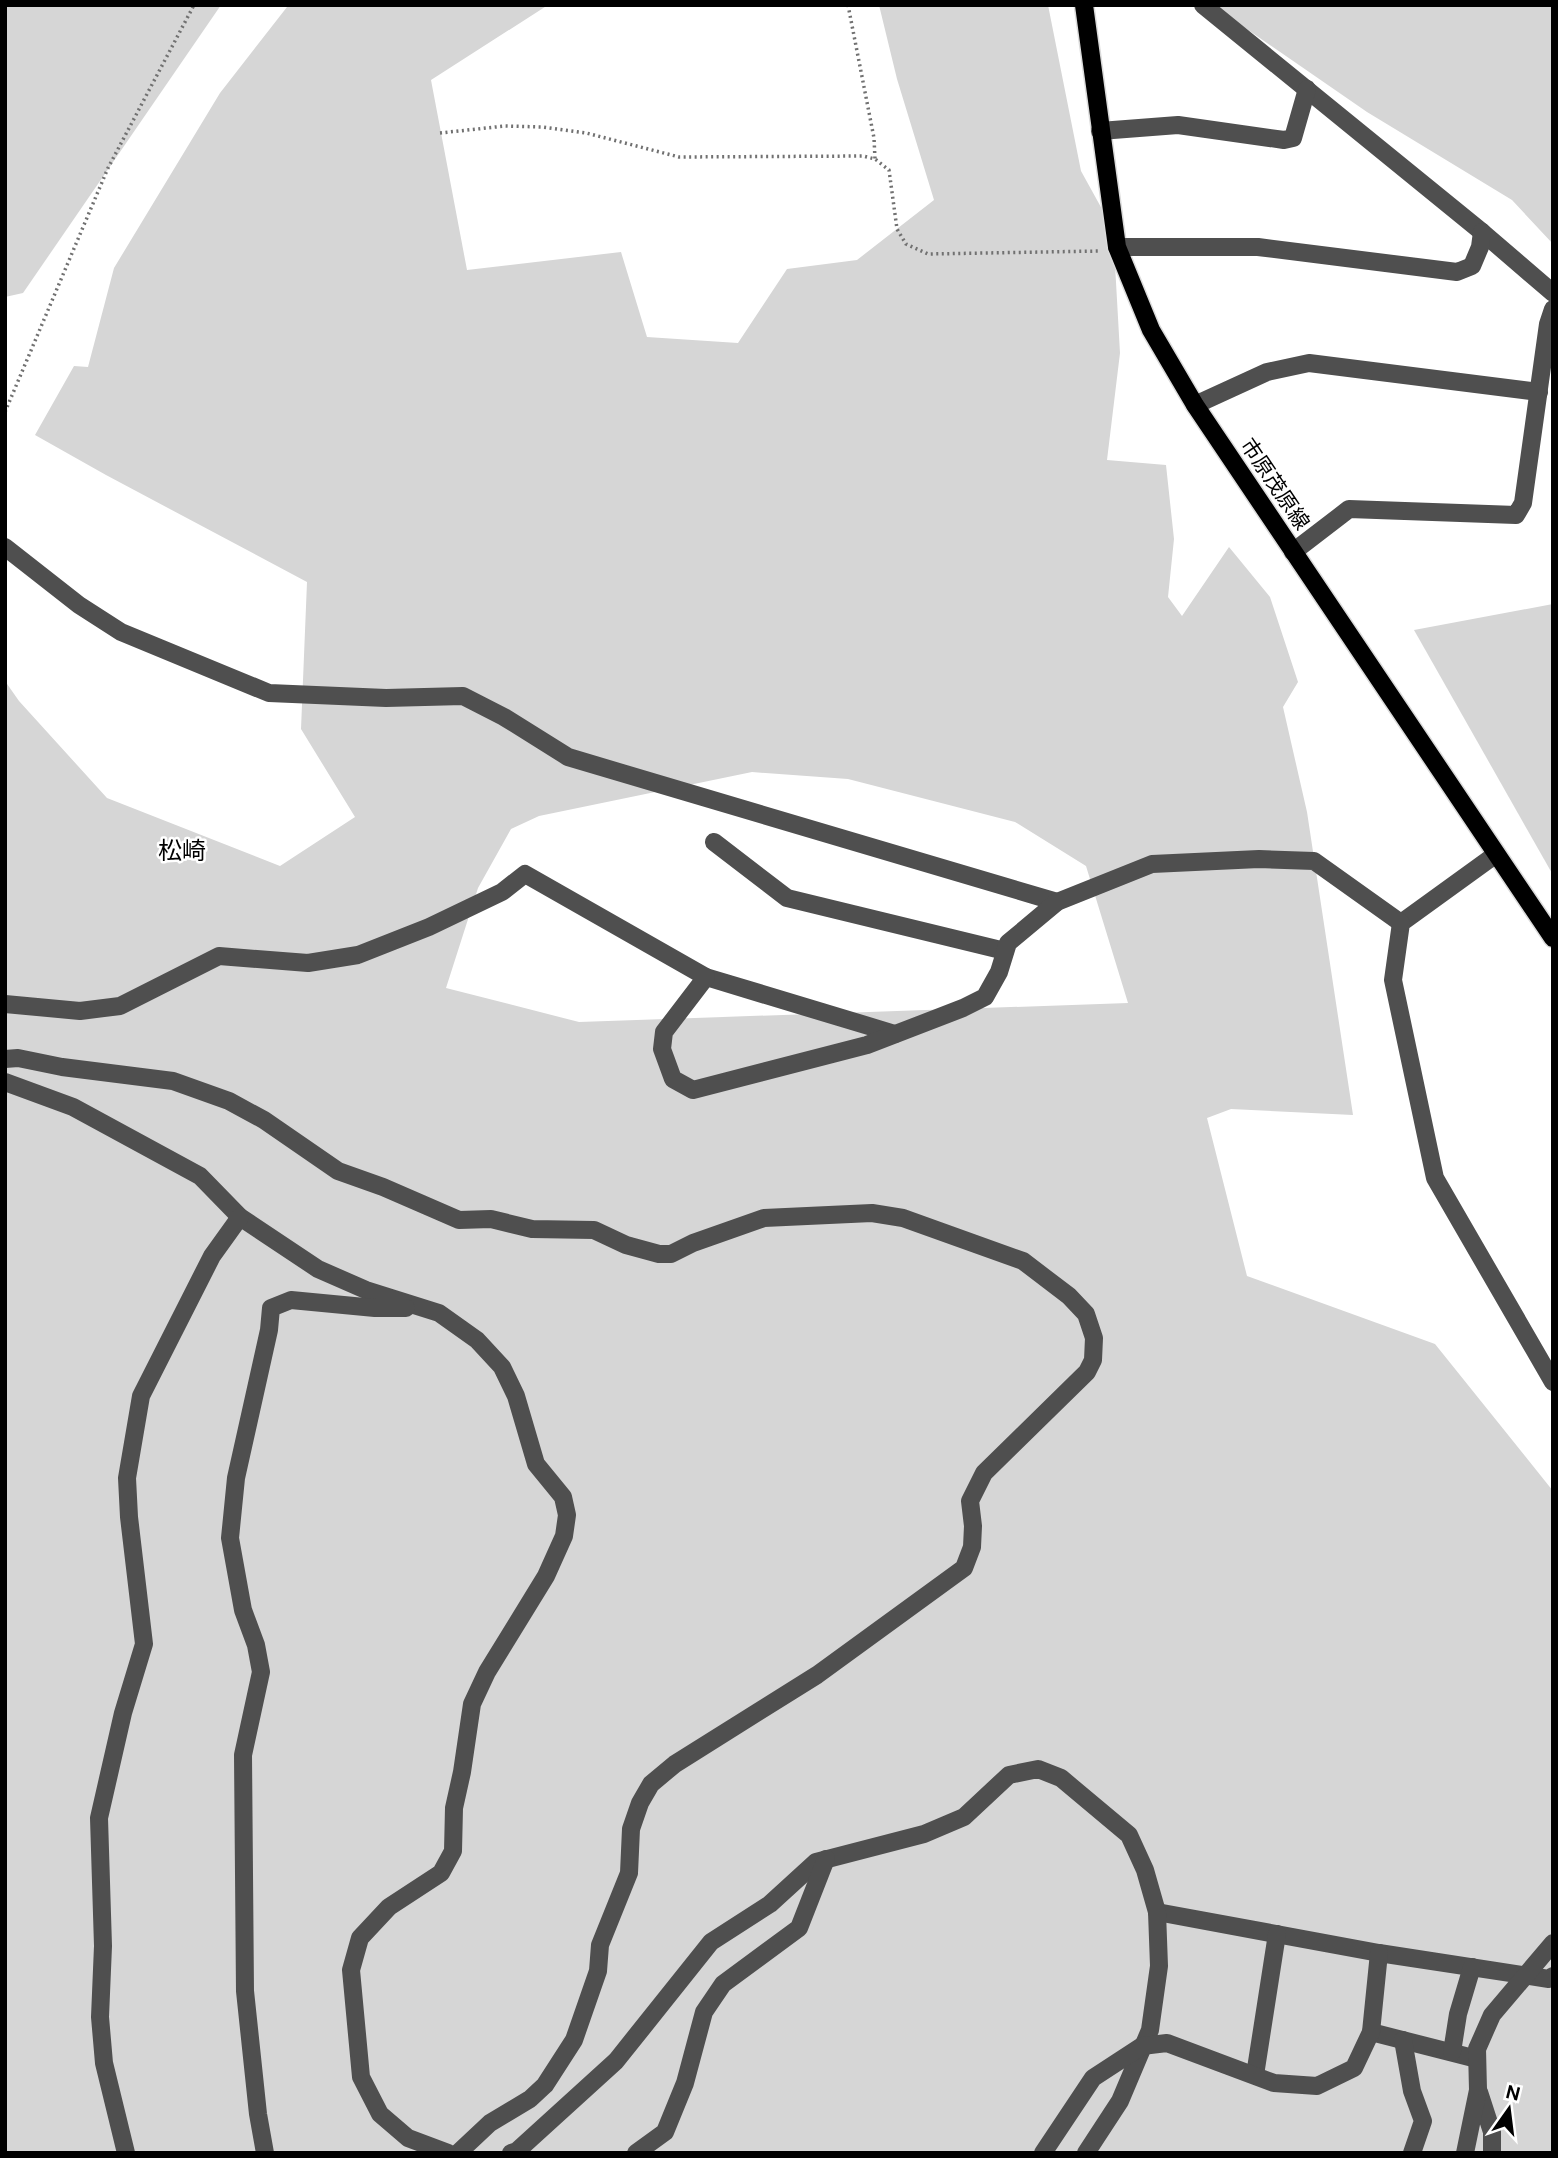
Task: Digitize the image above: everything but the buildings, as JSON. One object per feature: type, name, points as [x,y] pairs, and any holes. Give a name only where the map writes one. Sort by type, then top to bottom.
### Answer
[{"type":"main road","name":"市原茂原線","points":[[1084,5],[1117,247],[1151,330],[1195,405],[1553,938]]},
{"type":"street","points":[[1203,5],[1553,293]]},
{"type":"street","points":[[1100,131],[1178,125],[1284,140],[1293,138],[1307,89]]},
{"type":"street","points":[[1117,247],[1258,247],[1457,272],[1472,266],[1480,247],[1482,232]]},
{"type":"street","points":[[1293,552],[1349,509],[1516,515],[1522,503],[1548,324],[1553,309]]},
{"type":"street","points":[[1195,405],[1267,372],[1309,363],[1539,392]]},
{"type":"street","points":[[5,547],[79,605],[121,632],[269,693],[386,698],[463,696],[504,717],[568,757],[1057,902]]},
{"type":"street","points":[[714,842],[787,898],[1005,951]]},
{"type":"street","points":[[1495,855],[1401,923],[1393,980],[1435,1178],[1553,1382]]},
{"type":"street","points":[[706,978],[664,1032],[662,1049],[673,1079],[693,1090],[867,1045],[963,1009],[985,997],[999,972],[1008,943],[1057,902],[1152,864],[1259,859],[1314,861],[1401,923]]},
{"type":"street","points":[[5,1004],[80,1011],[120,1006],[219,956],[308,963],[358,955],[429,927],[502,892],[525,874],[706,978],[895,1034]]},
{"type":"street","points":[[5,1059],[18,1058],[62,1067],[173,1081],[229,1101],[338,1171],[459,1220],[491,1219],[532,1229],[594,1230],[626,1245],[659,1254],[671,1254],[693,1243],[764,1218],[872,1213],[903,1218],[1023,1261],[1069,1296],[1086,1314],[1094,1338],[1093,1360],[1087,1372],[984,1473],[970,1501],[972,1548],[964,1568],[817,1675],[675,1764],[651,1784],[640,1803],[631,1829],[629,1873],[600,1945],[598,1971],[574,2040],[545,2085],[530,2099],[490,2123],[458,2153]]},
{"type":"street","points":[[5,1082],[73,1107],[200,1176],[240,1217],[318,1269],[366,1290],[439,1313],[468,1333],[502,1367],[516,1396],[536,1464],[563,1497],[567,1515],[564,1535],[546,1576],[487,1672],[472,1703],[454,1808],[453,1851],[441,1873],[389,1908],[360,1938],[351,1970],[361,2077],[380,2113],[408,2138],[448,2153]]},
{"type":"street","points":[[126,2153],[104,2063],[100,2017],[103,1946],[99,1818],[123,1713],[144,1644],[127,1478],[141,1396],[212,1256],[240,1217]]},
{"type":"street","points":[[265,2153],[258,2114],[245,1991],[243,1810],[243,1755],[261,1672],[256,1645],[243,1610],[230,1538],[236,1478],[269,1330],[271,1308],[291,1300],[375,1308],[420,1307]]},
{"type":"street","points":[[511,2153],[616,2061],[711,1942],[770,1904],[817,1862],[924,1833],[964,1817],[1009,1775],[1038,1769],[1062,1777],[1129,1835],[1145,1870],[1157,1912],[1159,1966],[1150,2030],[1120,2101],[1086,2153]]},
{"type":"street","points":[[636,2153],[665,2132],[685,2083],[704,2012],[723,1984],[799,1928],[826,1859]]},
{"type":"street","points":[[1157,1912],[1379,1953],[1549,1979],[1553,1976]]},
{"type":"street","points":[[1255,2075],[1277,1934]]},
{"type":"street","points":[[1465,2153],[1478,2090],[1477,2049],[1492,2015],[1553,1943]]},
{"type":"street","points":[[1044,2153],[1093,2078],[1142,2046],[1167,2043],[1275,2082],[1317,2086],[1354,2068],[1371,2032],[1379,1953]]},
{"type":"street","points":[[1452,2052],[1458,2014],[1472,1967]]},
{"type":"street","points":[[1371,2032],[1477,2059]]},
{"type":"street","points":[[1403,2040],[1412,2091],[1423,2121],[1412,2153]]},
{"type":"street","points":[[1478,2090],[1492,2132],[1492,2153]]},
{"type":"path","points":[[5,412],[108,168],[194,5]]},
{"type":"path","points":[[848,5],[876,159]]},
{"type":"path","points":[[440,133],[505,126],[543,127],[586,133],[679,157],[863,156],[876,159],[889,170],[897,229],[906,244],[928,254],[1105,251],[1117,247]]},
{"type":"shaded area","points":[[5,5],[221,5],[23,293],[5,297]]},
{"type":"shaded area","points":[[282,5],[548,5],[431,80],[467,270],[621,252],[647,337],[738,343],[787,269],[857,260],[934,200],[897,79],[879,5],[1048,5],[1081,171],[1113,229],[1120,353],[1107,460],[1166,465],[1174,539],[1168,597],[1182,616],[1229,547],[1270,597],[1298,682],[1283,707],[1307,812],[1353,1115],[1231,1109],[1207,1118],[1247,1276],[1435,1344],[1553,1491],[1553,2153],[5,2153],[5,681],[19,701],[107,798],[280,866],[355,817],[301,729],[307,582],[35,435],[74,366],[88,367],[114,268],[220,93],[287,7]],"holes":[[[752,772],[848,779],[1015,822],[1086,866],[1128,1003],[579,1022],[446,988],[478,888],[511,829],[539,816]]]},
{"type":"shaded area","points":[[1212,5],[1553,5],[1553,244],[1512,200],[1367,112]]},
{"type":"shaded area","points":[[1553,604],[1553,875],[1414,630]]},
{"type":"district","name":"松崎","points":[[182,850]]}]
